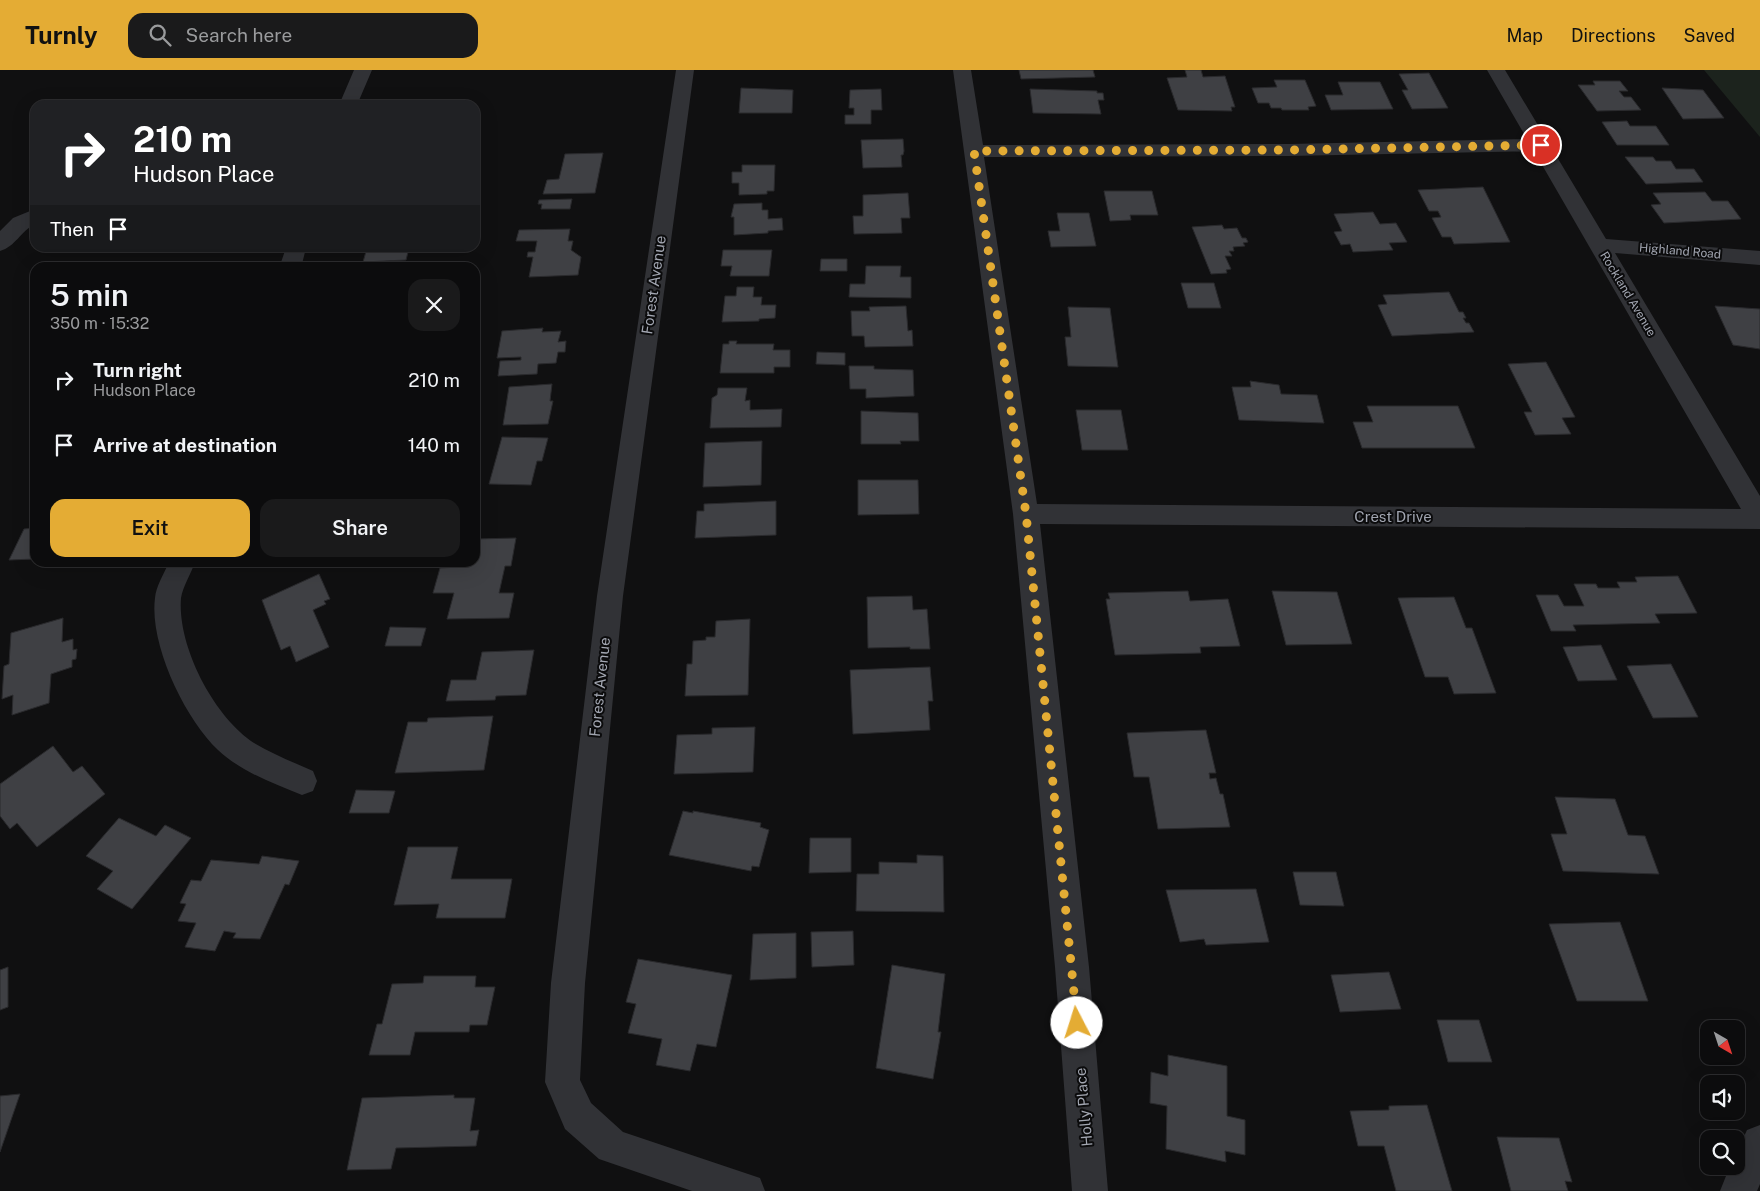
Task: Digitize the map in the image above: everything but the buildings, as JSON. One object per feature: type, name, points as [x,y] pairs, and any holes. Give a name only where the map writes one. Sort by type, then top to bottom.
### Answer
[{"type":"street","points":[[350,100],[363,70]]},
{"type":"street","name":"Forest Avenue","points":[[685,70],[610,596],[568,983],[562,1082],[578,1116],[612,1146],[747,1191]]},
{"type":"street","name":"Holly Place","points":[[962,70],[1026,514],[1072,967],[1090,1191]]},
{"type":"street","name":"Rockland Avenue","points":[[1496,70],[1760,518]]},
{"type":"street","points":[[974,151],[1289,150],[1541,145]]},
{"type":"street","points":[[0,244],[20,223],[30,218]]},
{"type":"street","name":"Highland Road","points":[[1599,245],[1760,258]]},
{"type":"street","name":"Crest Drive","points":[[1026,514],[1760,518]]},
{"type":"street","points":[[180,567],[168,597],[169,628],[177,655],[208,717],[242,751],[302,781]]},
{"type":"street","points":[[1738,1191],[1760,1143]]},
{"type":"shaded area","points":[[1704,70],[1760,70],[1760,137]]},
{"type":"route","points":[[1077,1023],[1026,514],[974,151],[1289,150],[1541,145]]}]
